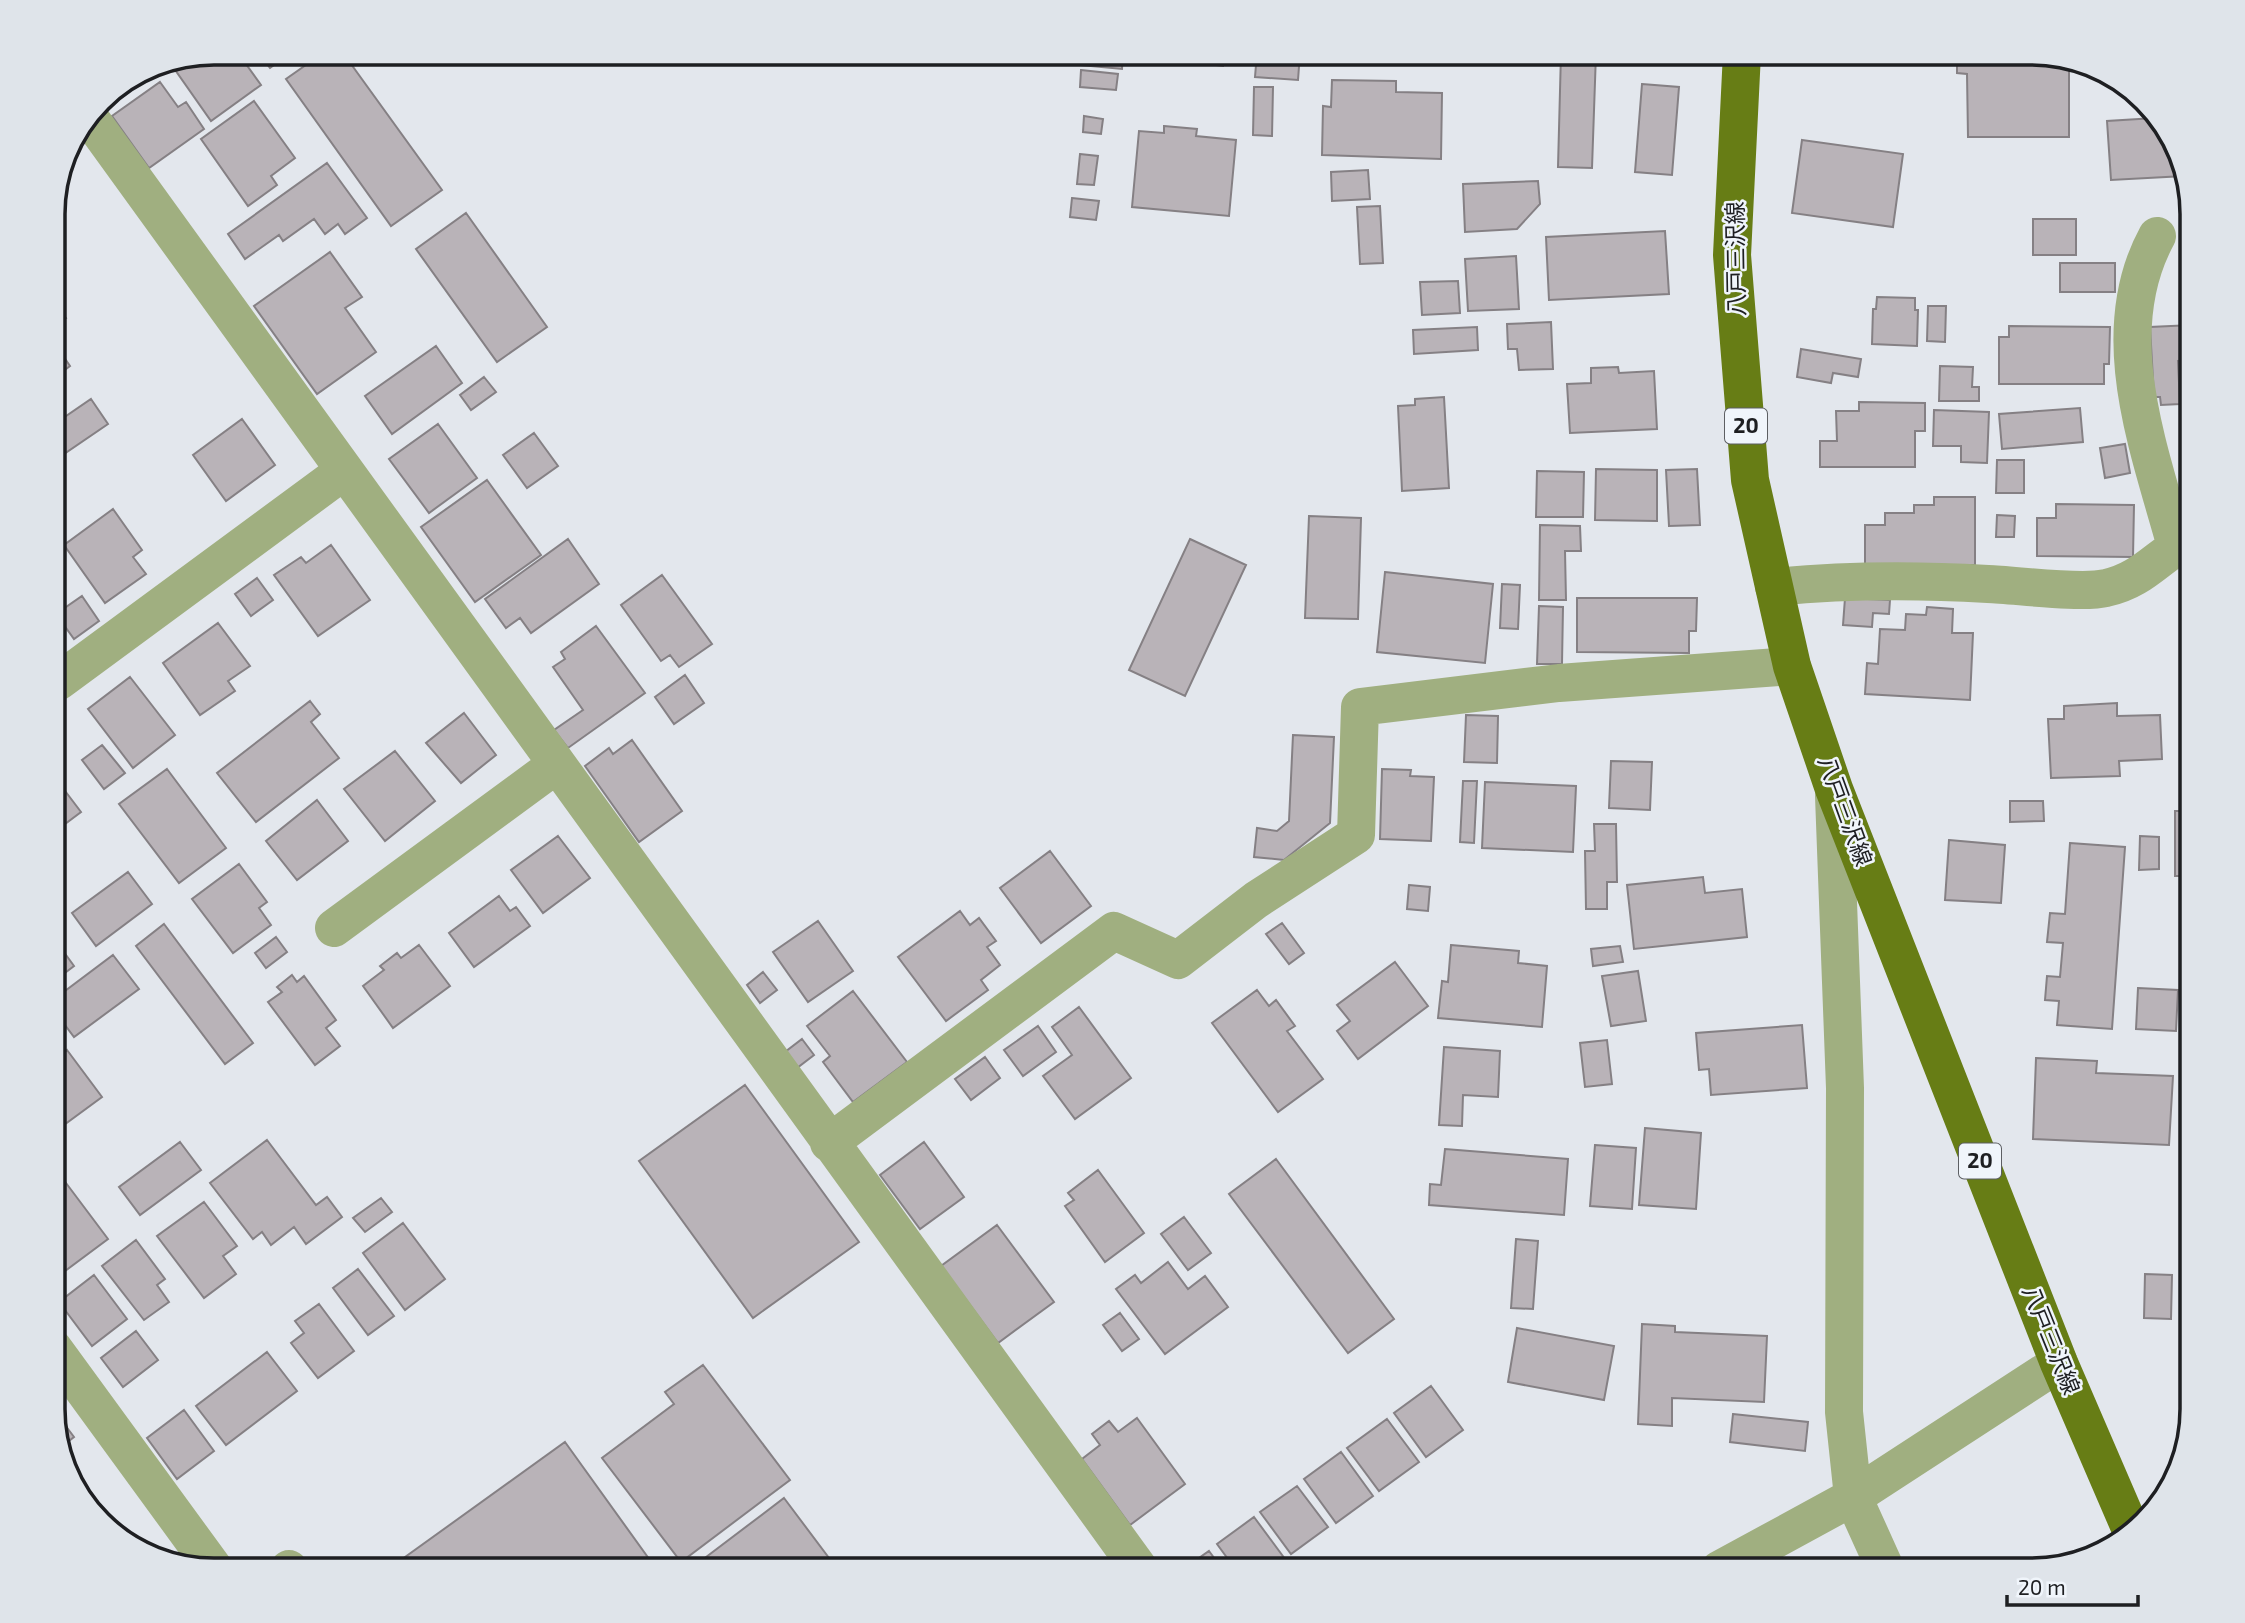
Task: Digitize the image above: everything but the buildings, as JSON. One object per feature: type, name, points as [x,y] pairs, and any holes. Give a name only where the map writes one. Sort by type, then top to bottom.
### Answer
[{"type":"main road","name":"八戸三沢線","points":[[1741,65],[1732,255],[1750,480],[1792,666],[1834,789],[2059,1363],[2128,1522]]},
{"type":"street","points":[[95,125],[1131,1558]]},
{"type":"street","points":[[2157,236],[2144,260],[2135,298],[2134,395],[2180,530]]},
{"type":"street","points":[[65,677],[344,471]]},
{"type":"street","points":[[1774,587],[1815,583],[1944,582],[2103,589],[2136,579],[2180,545]]},
{"type":"street","points":[[829,1143],[1114,931],[1178,960],[1256,900],[1356,835],[1360,706],[1559,683],[1792,666]]},
{"type":"street","points":[[334,928],[556,765]]},
{"type":"street","points":[[1834,789],[1845,1088],[1844,1412],[1853,1497],[1881,1558]]},
{"type":"street","points":[[1741,1558],[1853,1497],[2059,1363]]},
{"type":"street","points":[[65,1364],[206,1558]]}]
